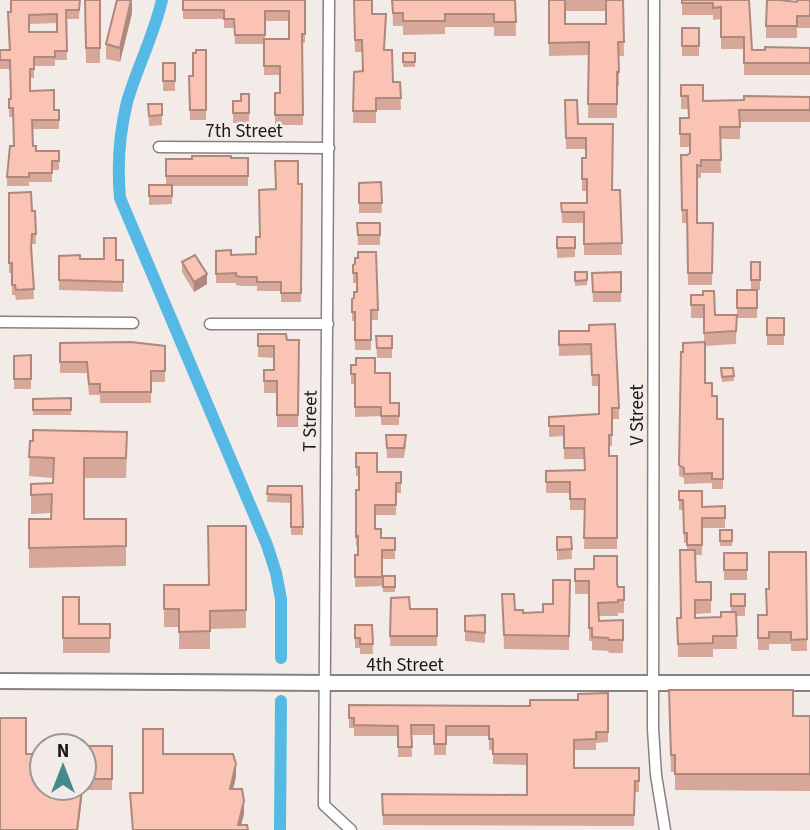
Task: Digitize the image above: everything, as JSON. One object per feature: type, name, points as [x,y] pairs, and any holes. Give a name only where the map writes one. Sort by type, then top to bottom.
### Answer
[{"type":"street","name":"T Street","points":[[330,0],[324,805],[351,830]]},
{"type":"street","name":"V Street","points":[[654,0],[653,683],[656,768],[665,830]]},
{"type":"street","name":"7th Street","points":[[159,147],[329,148]]},
{"type":"street","points":[[0,322],[133,323]]},
{"type":"street","points":[[210,324],[328,324]]},
{"type":"street","name":"4th Street","points":[[0,681],[810,683]]},
{"type":"building","points":[[11,0],[80,0],[79,10],[66,10],[67,51],[55,51],[55,57],[34,57],[34,69],[30,69],[30,91],[54,90],[54,110],[59,110],[59,120],[32,120],[33,146],[36,146],[36,151],[59,151],[59,161],[52,161],[52,173],[7,177],[10,146],[14,146],[13,108],[9,108],[10,60],[0,60],[0,50],[10,50],[8,12],[11,12]],"holes":[[[57,14],[57,32],[29,32],[29,15]]]},
{"type":"building","points":[[85,0],[100,0],[100,48],[86,48]]},
{"type":"building","points":[[117,0],[131,0],[120,48],[106,44]]},
{"type":"building","points":[[183,0],[305,0],[305,34],[302,34],[303,115],[275,115],[275,93],[280,93],[280,66],[264,66],[264,39],[289,39],[289,11],[265,11],[265,35],[235,35],[234,19],[224,19],[224,10],[183,10]]},
{"type":"building","points":[[354,0],[372,0],[372,14],[386,14],[384,50],[392,50],[393,82],[400,82],[401,98],[376,98],[376,111],[353,111],[354,72],[363,71],[362,40],[355,40]]},
{"type":"building","points":[[392,0],[515,0],[516,22],[494,22],[494,14],[445,14],[445,21],[403,21],[403,13],[393,13]]},
{"type":"building","points":[[549,0],[565,0],[565,24],[606,24],[606,0],[623,0],[624,42],[618,42],[617,104],[588,104],[589,42],[549,43]]},
{"type":"building","points":[[682,0],[749,0],[752,50],[765,50],[765,47],[810,48],[810,63],[744,63],[744,37],[721,37],[721,7],[713,8],[713,3],[682,3]]},
{"type":"building","points":[[767,0],[810,0],[810,16],[797,16],[797,26],[766,26]]},
{"type":"building","points":[[682,28],[699,28],[699,46],[682,46]]},
{"type":"building","points":[[196,50],[206,50],[206,110],[190,110],[189,76],[193,76],[193,53],[196,53]]},
{"type":"building","points":[[403,53],[415,53],[415,62],[403,62]]},
{"type":"building","points":[[163,63],[175,63],[175,81],[163,81]]},
{"type":"building","points":[[681,85],[703,85],[703,101],[744,100],[744,96],[810,97],[810,110],[739,110],[740,127],[720,127],[721,160],[701,160],[701,166],[697,165],[697,223],[713,223],[712,273],[688,273],[687,210],[682,210],[681,155],[690,153],[690,134],[680,134],[680,118],[689,118],[688,96],[681,96]]},
{"type":"building","points":[[241,94],[249,94],[249,113],[233,113],[233,101],[241,101]]},
{"type":"building","points":[[565,100],[577,100],[578,124],[613,124],[612,190],[620,190],[622,243],[584,244],[584,212],[562,212],[561,203],[587,203],[587,179],[582,179],[586,138],[566,138]]},
{"type":"building","points":[[148,104],[162,104],[162,115],[149,116]]},
{"type":"building","points":[[192,156],[248,158],[248,176],[166,176],[166,159],[192,159]]},
{"type":"building","points":[[275,161],[298,161],[298,184],[302,184],[301,293],[281,293],[281,282],[257,282],[257,277],[236,276],[236,273],[216,274],[216,251],[231,250],[231,255],[256,254],[256,237],[260,237],[259,190],[276,189]]},
{"type":"building","points":[[381,182],[382,203],[359,203],[359,183]]},
{"type":"building","points":[[149,185],[172,185],[172,196],[149,196]]},
{"type":"building","points":[[31,192],[36,234],[32,234],[31,247],[34,289],[16,290],[15,285],[12,285],[12,263],[9,263],[9,193]]},
{"type":"building","points":[[357,223],[380,223],[380,235],[358,235]]},
{"type":"building","points":[[557,237],[575,237],[575,248],[557,248]]},
{"type":"building","points":[[104,238],[116,238],[116,260],[123,260],[123,282],[59,280],[59,256],[80,255],[80,259],[104,259]]},
{"type":"building","points":[[358,252],[376,252],[378,310],[371,310],[371,340],[355,340],[352,299],[354,292],[357,292],[357,273],[353,273],[353,265],[355,258],[358,258]]},
{"type":"building","points":[[195,255],[207,274],[194,282],[182,262]]},
{"type":"building","points":[[751,262],[760,262],[760,280],[751,280]]},
{"type":"building","points":[[575,272],[587,272],[587,280],[575,281]]},
{"type":"building","points":[[621,272],[621,292],[593,292],[592,273]]},
{"type":"building","points":[[737,290],[757,290],[757,308],[737,308]]},
{"type":"building","points":[[703,291],[714,291],[715,315],[737,315],[736,331],[704,333],[704,305],[691,305],[691,295],[703,295]]},
{"type":"building","points":[[767,318],[784,318],[784,335],[767,335]]},
{"type":"building","points":[[615,324],[619,408],[612,408],[609,456],[617,456],[617,538],[584,538],[585,499],[570,499],[570,482],[546,482],[546,471],[585,470],[584,448],[564,448],[564,426],[549,426],[549,417],[599,414],[599,375],[592,375],[591,344],[559,345],[559,331],[589,331],[589,325]]},
{"type":"building","points":[[258,334],[286,334],[287,340],[299,340],[298,415],[277,415],[277,381],[264,381],[264,370],[274,370],[274,346],[258,346]]},
{"type":"building","points":[[376,336],[392,336],[392,348],[377,348]]},
{"type":"building","points":[[131,342],[165,346],[165,371],[151,371],[151,392],[100,392],[100,384],[89,384],[87,362],[60,362],[60,343]]},
{"type":"building","points":[[705,342],[705,383],[712,383],[712,396],[717,396],[717,419],[723,419],[723,479],[712,479],[712,473],[684,474],[684,468],[679,465],[681,352],[683,343]]},
{"type":"building","points":[[31,355],[31,379],[14,379],[14,356]]},
{"type":"building","points":[[356,358],[375,358],[375,373],[390,373],[390,403],[399,403],[399,416],[381,416],[381,407],[355,407],[355,374],[351,374],[351,365],[356,365]]},
{"type":"building","points":[[721,368],[733,368],[734,376],[722,377]]},
{"type":"building","points":[[71,398],[71,410],[33,410],[33,399]]},
{"type":"building","points":[[33,430],[127,432],[126,458],[84,458],[84,519],[126,519],[126,546],[29,548],[29,519],[51,519],[52,494],[31,495],[31,484],[53,483],[54,458],[29,457]]},
{"type":"building","points":[[386,435],[406,435],[404,448],[387,448]]},
{"type":"building","points":[[356,453],[377,453],[377,472],[401,472],[401,483],[396,483],[396,505],[375,505],[375,529],[381,529],[381,538],[395,538],[395,550],[382,550],[382,577],[355,577],[355,555],[358,555],[356,490],[359,490]]},
{"type":"building","points":[[268,486],[302,486],[303,527],[291,527],[291,495],[267,494]]},
{"type":"building","points":[[679,491],[702,491],[702,507],[725,506],[725,518],[702,518],[702,545],[687,545],[683,500],[679,500]]},
{"type":"building","points":[[208,526],[246,526],[246,610],[210,611],[210,631],[179,632],[179,609],[164,609],[164,585],[209,585]]},
{"type":"building","points":[[720,530],[732,530],[732,541],[720,541]]},
{"type":"building","points":[[557,537],[571,537],[572,549],[557,550]]},
{"type":"building","points":[[680,550],[695,550],[696,582],[711,582],[711,600],[695,600],[695,618],[721,617],[721,612],[736,612],[737,636],[713,636],[713,643],[678,644],[677,618],[681,618]]},
{"type":"building","points":[[769,552],[806,552],[807,639],[791,640],[791,632],[769,632],[769,638],[758,638],[758,615],[767,615]]},
{"type":"building","points":[[724,553],[747,553],[747,570],[724,570]]},
{"type":"building","points":[[594,556],[617,556],[617,584],[618,587],[624,587],[624,600],[598,603],[599,621],[623,620],[623,640],[592,637],[592,628],[589,628],[589,581],[575,581],[575,569],[594,569]]},
{"type":"building","points":[[383,576],[395,576],[395,587],[383,587]]},
{"type":"building","points":[[553,580],[570,580],[569,636],[504,635],[502,594],[514,594],[515,610],[523,610],[523,613],[543,612],[543,604],[553,604]]},
{"type":"building","points":[[731,594],[745,594],[745,606],[731,606]]},
{"type":"building","points":[[63,597],[79,597],[79,624],[110,624],[110,638],[63,638]]},
{"type":"building","points":[[409,597],[410,609],[437,609],[437,636],[390,636],[391,598]]},
{"type":"building","points":[[485,615],[485,633],[465,631],[465,616]]},
{"type":"building","points":[[355,625],[372,625],[373,644],[360,644],[360,638],[355,638]]},
{"type":"building","points":[[669,690],[793,690],[793,716],[810,716],[810,774],[675,774],[675,755],[671,755]]},
{"type":"building","points":[[608,693],[608,732],[596,732],[596,739],[574,740],[574,768],[639,768],[639,781],[635,781],[634,815],[383,815],[382,794],[527,795],[527,754],[493,754],[493,739],[489,739],[489,726],[446,726],[446,744],[434,744],[434,725],[411,725],[412,747],[398,747],[398,726],[354,725],[354,718],[349,718],[349,705],[530,706],[530,700],[578,700],[578,694]]},
{"type":"building","points":[[0,718],[26,718],[28,802],[80,802],[77,830],[0,830]]},
{"type":"building","points":[[143,729],[163,729],[163,754],[233,754],[236,764],[230,789],[242,789],[244,801],[238,825],[247,825],[248,830],[133,830],[130,793],[143,793]]},
{"type":"building","points":[[98,746],[112,746],[112,779],[98,779]]},
{"type":"waterway","points":[[162,0],[124,114],[119,150],[120,198],[267,545],[281,599],[281,658]]},
{"type":"waterway","points":[[280,830],[281,701]]}]
